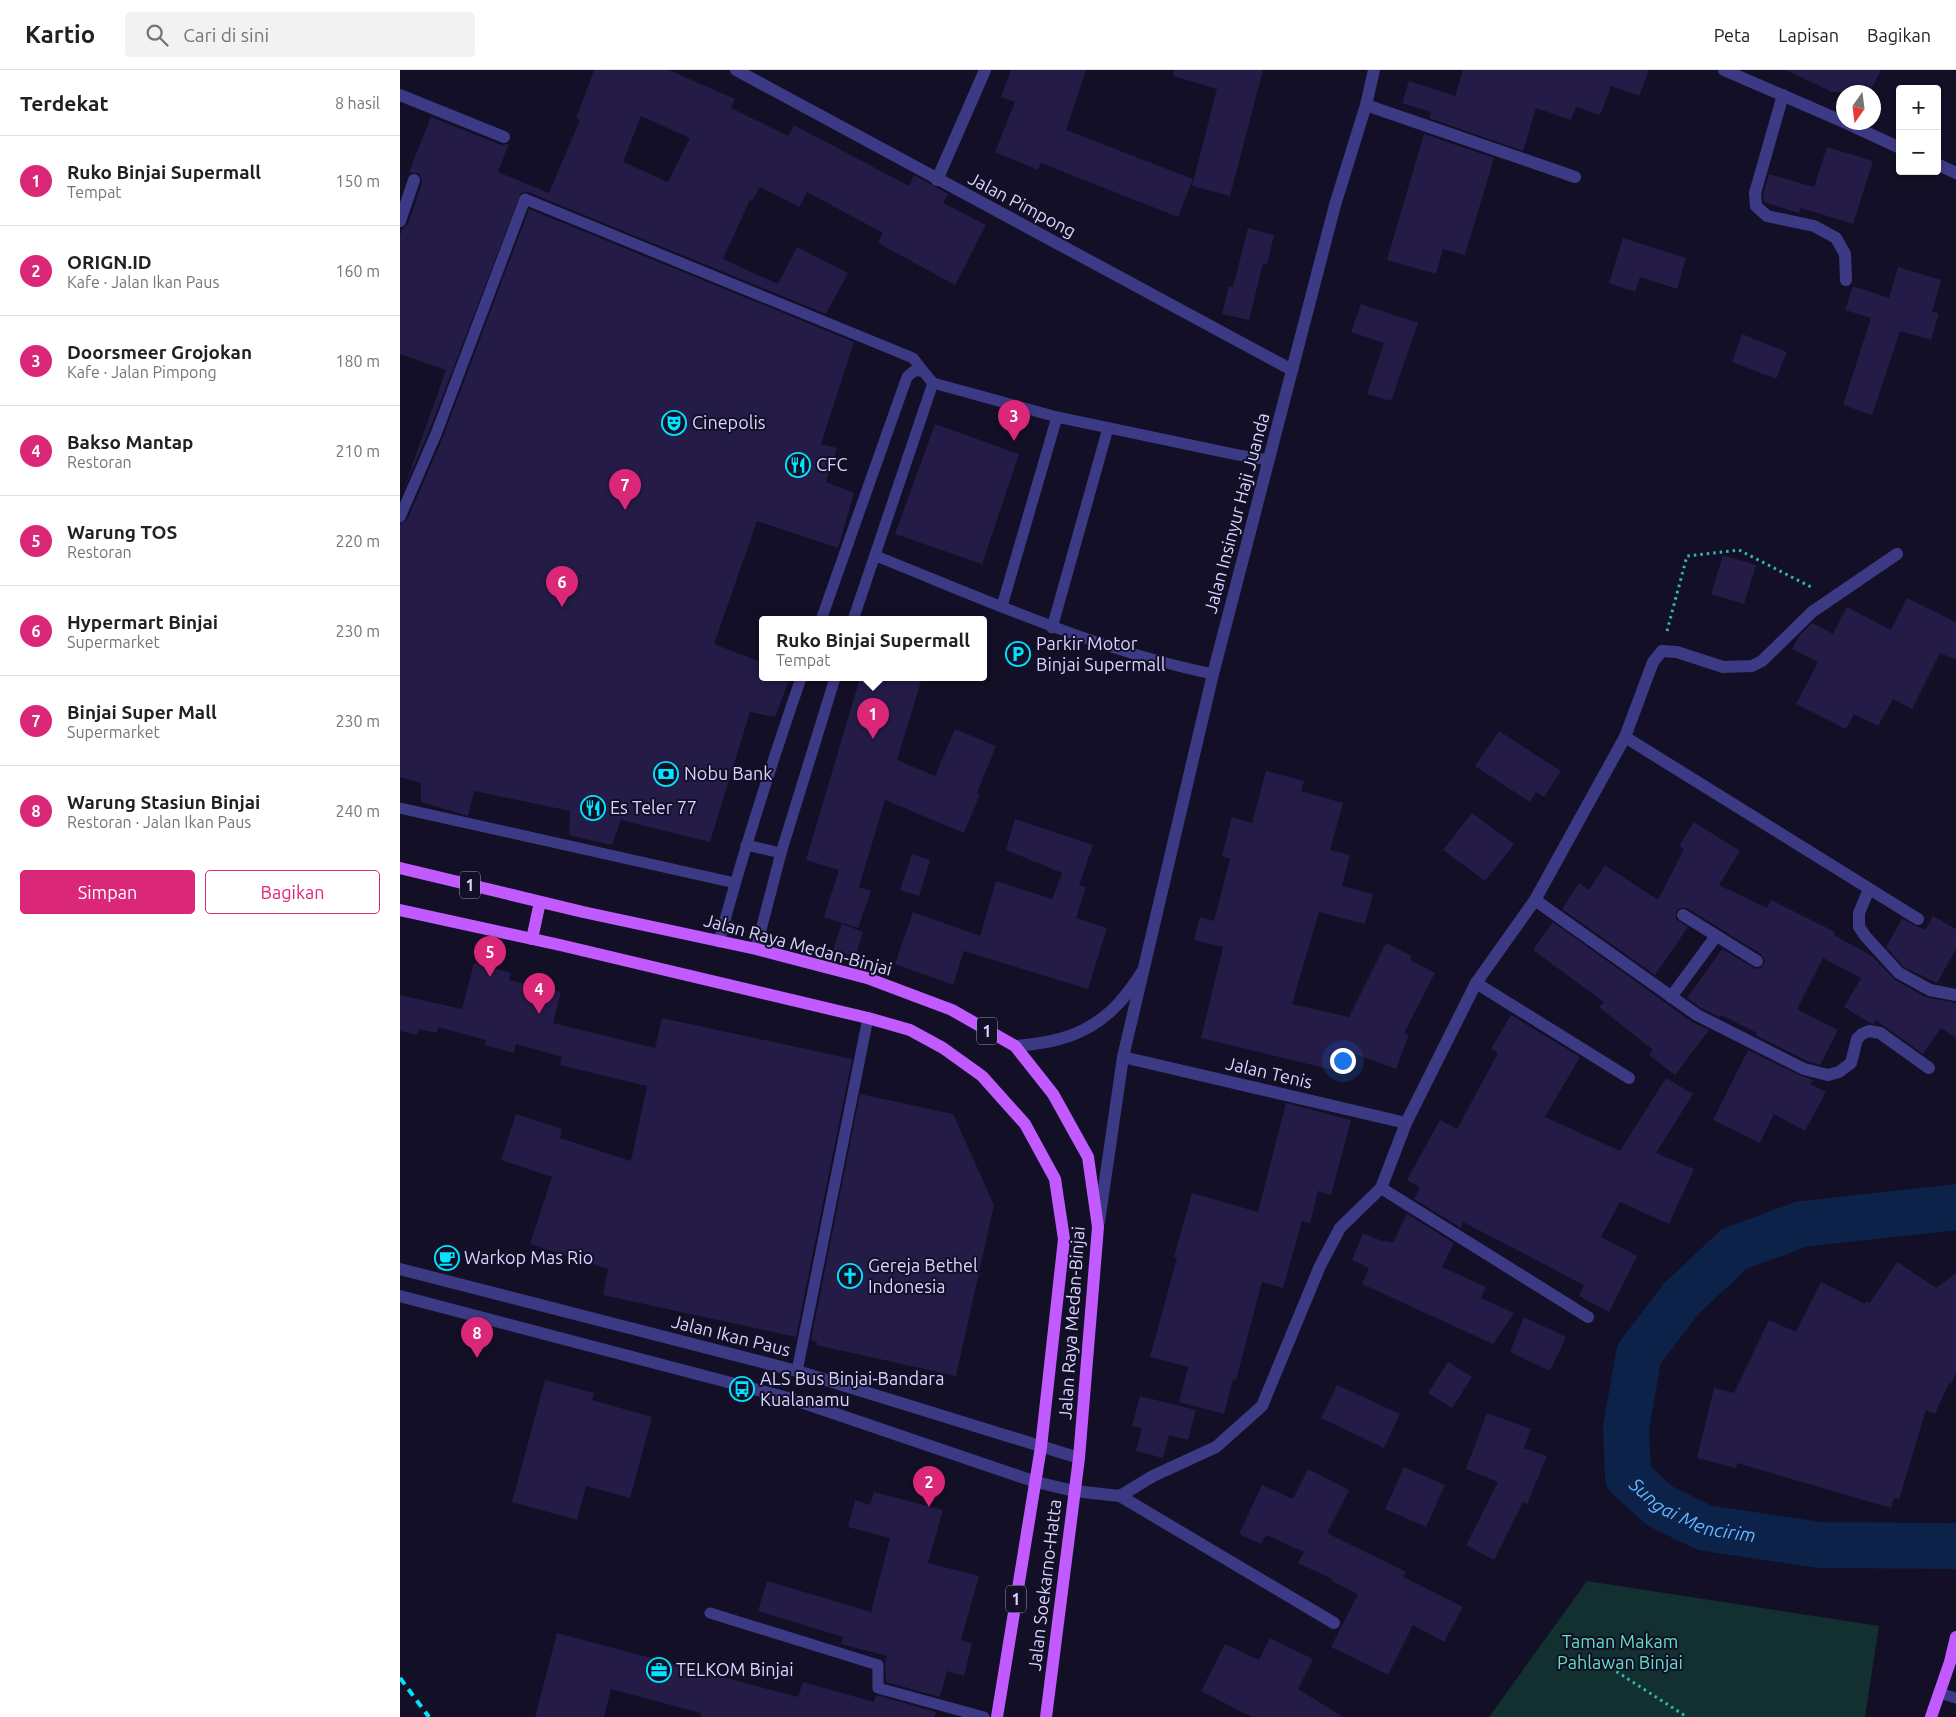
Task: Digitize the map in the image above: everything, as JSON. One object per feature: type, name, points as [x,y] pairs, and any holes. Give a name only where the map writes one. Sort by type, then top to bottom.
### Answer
[{"type":"main road","name":"Jalan Raya Medan-Binjai","points":[[400,868],[540,902],[756,949],[867,978],[952,1010],[1015,1046],[1054,1094],[1088,1157],[1098,1227],[1079,1458]]},
{"type":"main road","points":[[532,939],[540,902]]},
{"type":"main road","name":"Jalan Raya Medan-Binjai","points":[[400,910],[868,1018],[910,1030],[943,1048],[982,1076],[1025,1124],[1055,1179],[1064,1239],[1036,1482]]},
{"type":"main road","name":"Jalan Soekarno-Hatta","points":[[1046,1717],[1079,1458]]},
{"type":"main road","name":"Jalan Soekarno-Hatta","points":[[997,1717],[1036,1482]]},
{"type":"main road","points":[[1931,1717],[1950,1662],[1956,1637]]},
{"type":"street","name":"Jalan Pimpong","points":[[736,70],[1292,370]]},
{"type":"street","points":[[938,180],[985,70]]},
{"type":"street","name":"Jalan Insinyur Haji Juanda","points":[[1098,1227],[1123,1058],[1213,674],[1335,205],[1366,105],[1374,70]]},
{"type":"street","points":[[1724,70],[1836,118]]},
{"type":"street","points":[[1783,95],[1755,193],[1756,206],[1767,216],[1814,226],[1836,238],[1846,254],[1846,280]]},
{"type":"street","points":[[400,96],[504,137]]},
{"type":"street","points":[[1366,105],[1575,177]]},
{"type":"street","points":[[1861,130],[1896,146]]},
{"type":"street","points":[[1941,166],[1956,173]]},
{"type":"street","points":[[400,221],[414,180]]},
{"type":"street","points":[[1120,1496],[1153,1476],[1216,1447],[1262,1406],[1320,1266],[1340,1228],[1381,1188],[1406,1123],[1476,983],[1535,900],[1626,737],[1653,662],[1662,651],[1677,652],[1723,667],[1752,666],[1762,660],[1806,617],[1897,554]]},
{"type":"street","points":[[1626,737],[1918,919]]},
{"type":"street","points":[[1869,889],[1859,914],[1859,927],[1866,937],[1899,973],[1930,990],[1956,995]]},
{"type":"street","points":[[1535,900],[1697,1015],[1804,1068],[1828,1075],[1840,1072],[1851,1063],[1856,1039],[1869,1031],[1880,1033],[1929,1068]]},
{"type":"street","points":[[1683,915],[1756,961]]},
{"type":"street","points":[[1671,997],[1716,936]]},
{"type":"street","name":"Jalan Insinyur Haji Juanda","points":[[1015,1046],[1066,1038],[1092,1027],[1119,1003],[1145,968]]},
{"type":"street","points":[[1476,983],[1629,1078]]},
{"type":"street","name":"Jalan Tenis","points":[[1123,1058],[1406,1123]]},
{"type":"street","points":[[1381,1188],[1556,1299],[1588,1317]]},
{"type":"street","name":"Jalan Ikan Paus","points":[[400,1269],[797,1371],[1079,1458]]},
{"type":"street","points":[[400,1296],[792,1399],[1036,1482],[1074,1492],[1120,1496],[1334,1623]]},
{"type":"lane","points":[[400,517],[436,434],[526,199],[913,358],[933,383],[1057,418],[1238,456],[1269,460]]},
{"type":"lane","points":[[822,616],[907,377],[914,371],[923,371]]},
{"type":"lane","points":[[854,616],[933,383]]},
{"type":"lane","points":[[1002,606],[1057,418]]},
{"type":"lane","points":[[1052,628],[1108,428]]},
{"type":"lane","points":[[876,556],[1052,628],[1184,668],[1213,674]]},
{"type":"lane","points":[[719,942],[734,883],[767,776],[800,681]]},
{"type":"lane","points":[[756,949],[781,853],[834,681]]},
{"type":"lane","points":[[400,808],[734,883]]},
{"type":"lane","points":[[746,845],[781,853]]},
{"type":"lane","points":[[797,1371],[868,1018]]},
{"type":"lane","points":[[710,1613],[878,1665],[878,1688],[984,1717]]},
{"type":"lane","points":[[1939,1694],[1956,1698]]},
{"type":"path","points":[[1662,651],[1687,556],[1739,550],[1832,599]]},
{"type":"path","points":[[1611,1668],[1687,1717]]},
{"type":"green space","name":"Taman Makam Pahlawan Binjai","points":[[1587,1581],[1879,1626],[1865,1717],[1489,1717]]},
{"type":"building","points":[[594,70],[669,70],[735,99],[731,108],[788,136],[794,125],[909,186],[914,175],[948,194],[943,203],[986,225],[955,285],[878,243],[883,233],[807,192],[799,207],[760,187],[752,201],[750,200],[723,259],[778,284],[797,247],[848,273],[826,314],[528,192],[521,193],[429,431],[402,494],[446,370],[400,354],[400,235],[402,229],[408,224],[422,183],[420,174],[409,172],[431,117],[501,145],[509,144],[498,172],[549,193],[580,120],[576,118]],"holes":[[[641,116],[690,138],[668,182],[623,162]]]},
{"type":"building","points":[[1011,70],[1086,70],[1066,130],[1193,179],[1178,217],[1041,163],[1038,170],[995,152],[1015,102],[1001,97]]},
{"type":"building","points":[[1174,70],[1263,70],[1230,196],[1192,186],[1217,89],[1173,76]]},
{"type":"building","points":[[1463,70],[1649,70],[1639,96],[1611,86],[1600,115],[1576,107],[1571,120],[1536,108],[1523,151],[1429,118],[1431,112],[1402,103],[1409,81],[1455,96]]},
{"type":"building","points":[[1786,70],[1881,70],[1874,85],[1836,85],[1836,92],[1832,92]]},
{"type":"building","points":[[1424,134],[1494,158],[1465,255],[1443,249],[1436,274],[1387,260]]},
{"type":"building","points":[[1827,147],[1873,161],[1853,224],[1801,208],[1799,213],[1764,202],[1763,194],[1769,174],[1814,187]]},
{"type":"building","points":[[529,209],[854,342],[821,444],[837,448],[826,482],[854,493],[838,548],[757,521],[714,644],[759,661],[759,681],[789,681],[775,717],[750,712],[710,842],[621,820],[612,845],[569,835],[570,811],[474,791],[468,816],[421,802],[421,783],[400,777],[400,524],[407,520],[443,437]]},
{"type":"building","points":[[1248,228],[1274,235],[1267,264],[1263,263],[1249,320],[1222,314],[1229,286],[1233,287]]},
{"type":"building","points":[[1623,238],[1686,258],[1677,289],[1640,277],[1635,292],[1609,283]]},
{"type":"building","points":[[1898,267],[1941,280],[1932,312],[1939,313],[1931,340],[1900,331],[1872,415],[1843,405],[1871,318],[1845,310],[1853,286],[1889,298]]},
{"type":"building","points":[[1361,304],[1418,323],[1391,401],[1367,394],[1384,343],[1351,332]]},
{"type":"building","points":[[1742,334],[1787,352],[1776,379],[1732,362]]},
{"type":"building","points":[[935,424],[1019,454],[982,564],[895,534]]},
{"type":"building","points":[[1723,555],[1756,565],[1744,604],[1711,594]]},
{"type":"building","points":[[1907,598],[1956,622],[1956,660],[1940,653],[1912,709],[1893,699],[1878,726],[1854,714],[1846,729],[1796,704],[1818,662],[1792,649],[1799,636],[1812,623],[1833,634],[1847,607],[1891,630]]},
{"type":"building","points":[[859,681],[921,681],[897,760],[935,776],[955,729],[996,746],[977,793],[980,794],[964,833],[885,800],[859,887],[871,891],[858,928],[824,917],[839,870],[806,860]]},
{"type":"building","points":[[1499,731],[1561,771],[1544,797],[1536,792],[1530,802],[1475,766]]},
{"type":"building","points":[[1266,771],[1304,781],[1301,791],[1343,803],[1330,850],[1350,855],[1342,886],[1373,894],[1365,924],[1319,912],[1292,1004],[1349,1017],[1386,943],[1412,956],[1410,960],[1435,973],[1404,1033],[1409,1035],[1396,1069],[1350,1052],[1345,1073],[1201,1038],[1223,947],[1194,940],[1200,917],[1214,921],[1230,859],[1222,856],[1232,817],[1252,823]]},
{"type":"building","points":[[1472,813],[1514,844],[1485,881],[1443,850]]},
{"type":"building","points":[[1015,819],[1093,845],[1079,885],[1086,887],[1076,918],[1107,928],[1088,989],[964,951],[953,985],[895,964],[913,912],[980,936],[996,881],[1052,899],[1062,873],[1006,850]]},
{"type":"building","points":[[1694,822],[1740,851],[1719,885],[1767,908],[1771,900],[1835,932],[1834,935],[1872,956],[1895,980],[1926,997],[1956,1003],[1956,1038],[1941,1028],[1923,1054],[1876,1020],[1874,1024],[1870,1023],[1844,1007],[1861,978],[1823,958],[1797,1009],[1838,1030],[1820,1065],[1807,1061],[1755,1035],[1757,1033],[1721,1015],[1719,1017],[1701,1008],[1687,998],[1722,949],[1756,969],[1761,968],[1765,961],[1761,954],[1687,908],[1680,908],[1676,911],[1676,919],[1688,927],[1655,975],[1562,909],[1579,883],[1589,890],[1605,865],[1658,900],[1684,849],[1679,846]]},
{"type":"building","points":[[912,854],[930,860],[919,896],[900,890]]},
{"type":"building","points":[[1933,916],[1956,929],[1956,949],[1937,983],[1904,967],[1886,947],[1902,919],[1925,930]]},
{"type":"building","points":[[1553,922],[1692,1022],[1709,1030],[1675,1075],[1649,1055],[1653,1050],[1599,1007],[1604,1002],[1533,950]]},
{"type":"building","points":[[842,924],[863,932],[855,957],[833,950]]},
{"type":"building","points":[[474,963],[511,973],[509,980],[561,992],[553,1023],[655,1048],[662,1018],[852,1059],[796,1337],[603,1295],[608,1269],[530,1244],[552,1177],[501,1160],[516,1114],[562,1129],[560,1138],[631,1161],[647,1086],[560,1065],[562,1057],[516,1044],[514,1053],[485,1045],[486,1040],[438,1027],[437,1033],[419,1029],[417,1035],[400,1031],[400,995],[462,1009]]},
{"type":"building","points":[[1511,1015],[1580,1057],[1545,1117],[1620,1151],[1666,1078],[1693,1094],[1656,1153],[1694,1169],[1669,1224],[1620,1202],[1601,1237],[1637,1256],[1609,1312],[1579,1296],[1584,1285],[1463,1222],[1461,1228],[1414,1199],[1420,1187],[1407,1180],[1440,1120],[1457,1129],[1498,1053],[1491,1049]]},
{"type":"building","points":[[1748,1050],[1813,1080],[1810,1084],[1826,1092],[1805,1131],[1774,1114],[1760,1143],[1713,1120]]},
{"type":"building","points":[[860,1094],[953,1114],[994,1205],[956,1376],[816,1345],[817,1342],[811,1340]]},
{"type":"building","points":[[1286,1103],[1351,1120],[1331,1195],[1318,1191],[1310,1223],[1302,1221],[1283,1288],[1262,1282],[1236,1380],[1233,1379],[1224,1414],[1179,1402],[1188,1367],[1150,1357],[1177,1258],[1174,1257],[1192,1193],[1258,1212]]},
{"type":"building","points":[[1407,1214],[1454,1243],[1442,1267],[1486,1287],[1481,1298],[1514,1313],[1493,1344],[1362,1284],[1369,1268],[1352,1260],[1363,1233],[1384,1242],[1385,1240],[1393,1243]]},
{"type":"building","points":[[1897,1262],[1936,1288],[1956,1273],[1956,1373],[1951,1384],[1949,1383],[1935,1414],[1926,1410],[1899,1500],[1894,1498],[1891,1508],[1737,1463],[1736,1468],[1697,1458],[1714,1388],[1734,1393],[1769,1320],[1796,1332],[1821,1282],[1865,1304],[1866,1301],[1870,1303]]},
{"type":"building","points":[[1524,1317],[1566,1337],[1550,1371],[1510,1352]]},
{"type":"building","points":[[1448,1362],[1472,1377],[1452,1408],[1428,1393]]},
{"type":"building","points":[[545,1380],[594,1393],[592,1400],[652,1417],[630,1498],[586,1486],[577,1520],[512,1502]]},
{"type":"building","points":[[1337,1385],[1400,1414],[1384,1448],[1321,1418]]},
{"type":"building","points":[[1140,1396],[1196,1410],[1188,1440],[1169,1435],[1163,1458],[1136,1451],[1142,1428],[1132,1426]]},
{"type":"building","points":[[1487,1413],[1531,1429],[1524,1448],[1547,1456],[1527,1504],[1523,1502],[1494,1560],[1466,1545],[1498,1482],[1466,1469]]},
{"type":"building","points":[[1404,1467],[1445,1485],[1426,1527],[1385,1509]]},
{"type":"building","points":[[1308,1469],[1349,1490],[1327,1533],[1406,1572],[1403,1577],[1463,1607],[1444,1642],[1413,1625],[1388,1675],[1331,1647],[1358,1594],[1298,1563],[1304,1552],[1266,1535],[1261,1544],[1239,1534],[1262,1485],[1293,1499]]},
{"type":"building","points":[[874,1492],[943,1510],[928,1563],[979,1576],[961,1640],[972,1643],[964,1676],[947,1671],[940,1697],[886,1682],[885,1663],[887,1656],[841,1644],[843,1637],[758,1611],[767,1581],[871,1612],[890,1538],[848,1527],[855,1500],[870,1505]]},
{"type":"building","points":[[557,1633],[798,1697],[803,1682],[874,1702],[876,1695],[936,1712],[934,1717],[700,1717],[701,1713],[611,1689],[604,1717],[535,1717]]},
{"type":"building","points":[[1270,1638],[1313,1659],[1298,1689],[1343,1717],[1252,1717],[1201,1691],[1225,1644],[1259,1660]]},
{"type":"waterway","name":"Sungai Mencirim","points":[[1956,1207],[1802,1224],[1734,1249],[1681,1299],[1639,1354],[1626,1428],[1628,1477],[1660,1506],[1705,1528],[1820,1545],[1956,1546]]},
{"type":"railway","points":[[400,1678],[429,1717]]},
{"type":"place","name":"Cinepolis","points":[[674,423]]},
{"type":"place","name":"Doorsmeer Grojokan","points":[[1014,441]]},
{"type":"place","name":"CFC","points":[[798,465]]},
{"type":"place","name":"Binjai Super Mall","points":[[625,510]]},
{"type":"place","name":"Hypermart Binjai","points":[[562,607]]},
{"type":"place","name":"Parkir Motor Binjai Supermall","points":[[1018,654]]},
{"type":"place","name":"Ruko Binjai Supermall","points":[[873,739]]},
{"type":"place","name":"Nobu Bank","points":[[666,774]]},
{"type":"place","name":"Es Teler 77","points":[[593,808]]},
{"type":"place","name":"Warung TOS","points":[[490,977]]},
{"type":"place","name":"Bakso Mantap","points":[[539,1014]]},
{"type":"place","name":"Warkop Mas Rio","points":[[447,1258]]},
{"type":"place","name":"Gereja Bethel Indonesia","points":[[850,1276]]},
{"type":"place","name":"Warung Stasiun Binjai","points":[[477,1358]]},
{"type":"place","name":"ALS Bus Binjai-Bandara Kualanamu","points":[[742,1389]]},
{"type":"place","name":"ORIGN.ID","points":[[929,1507]]},
{"type":"place","name":"TELKOM Binjai","points":[[659,1670]]}]
